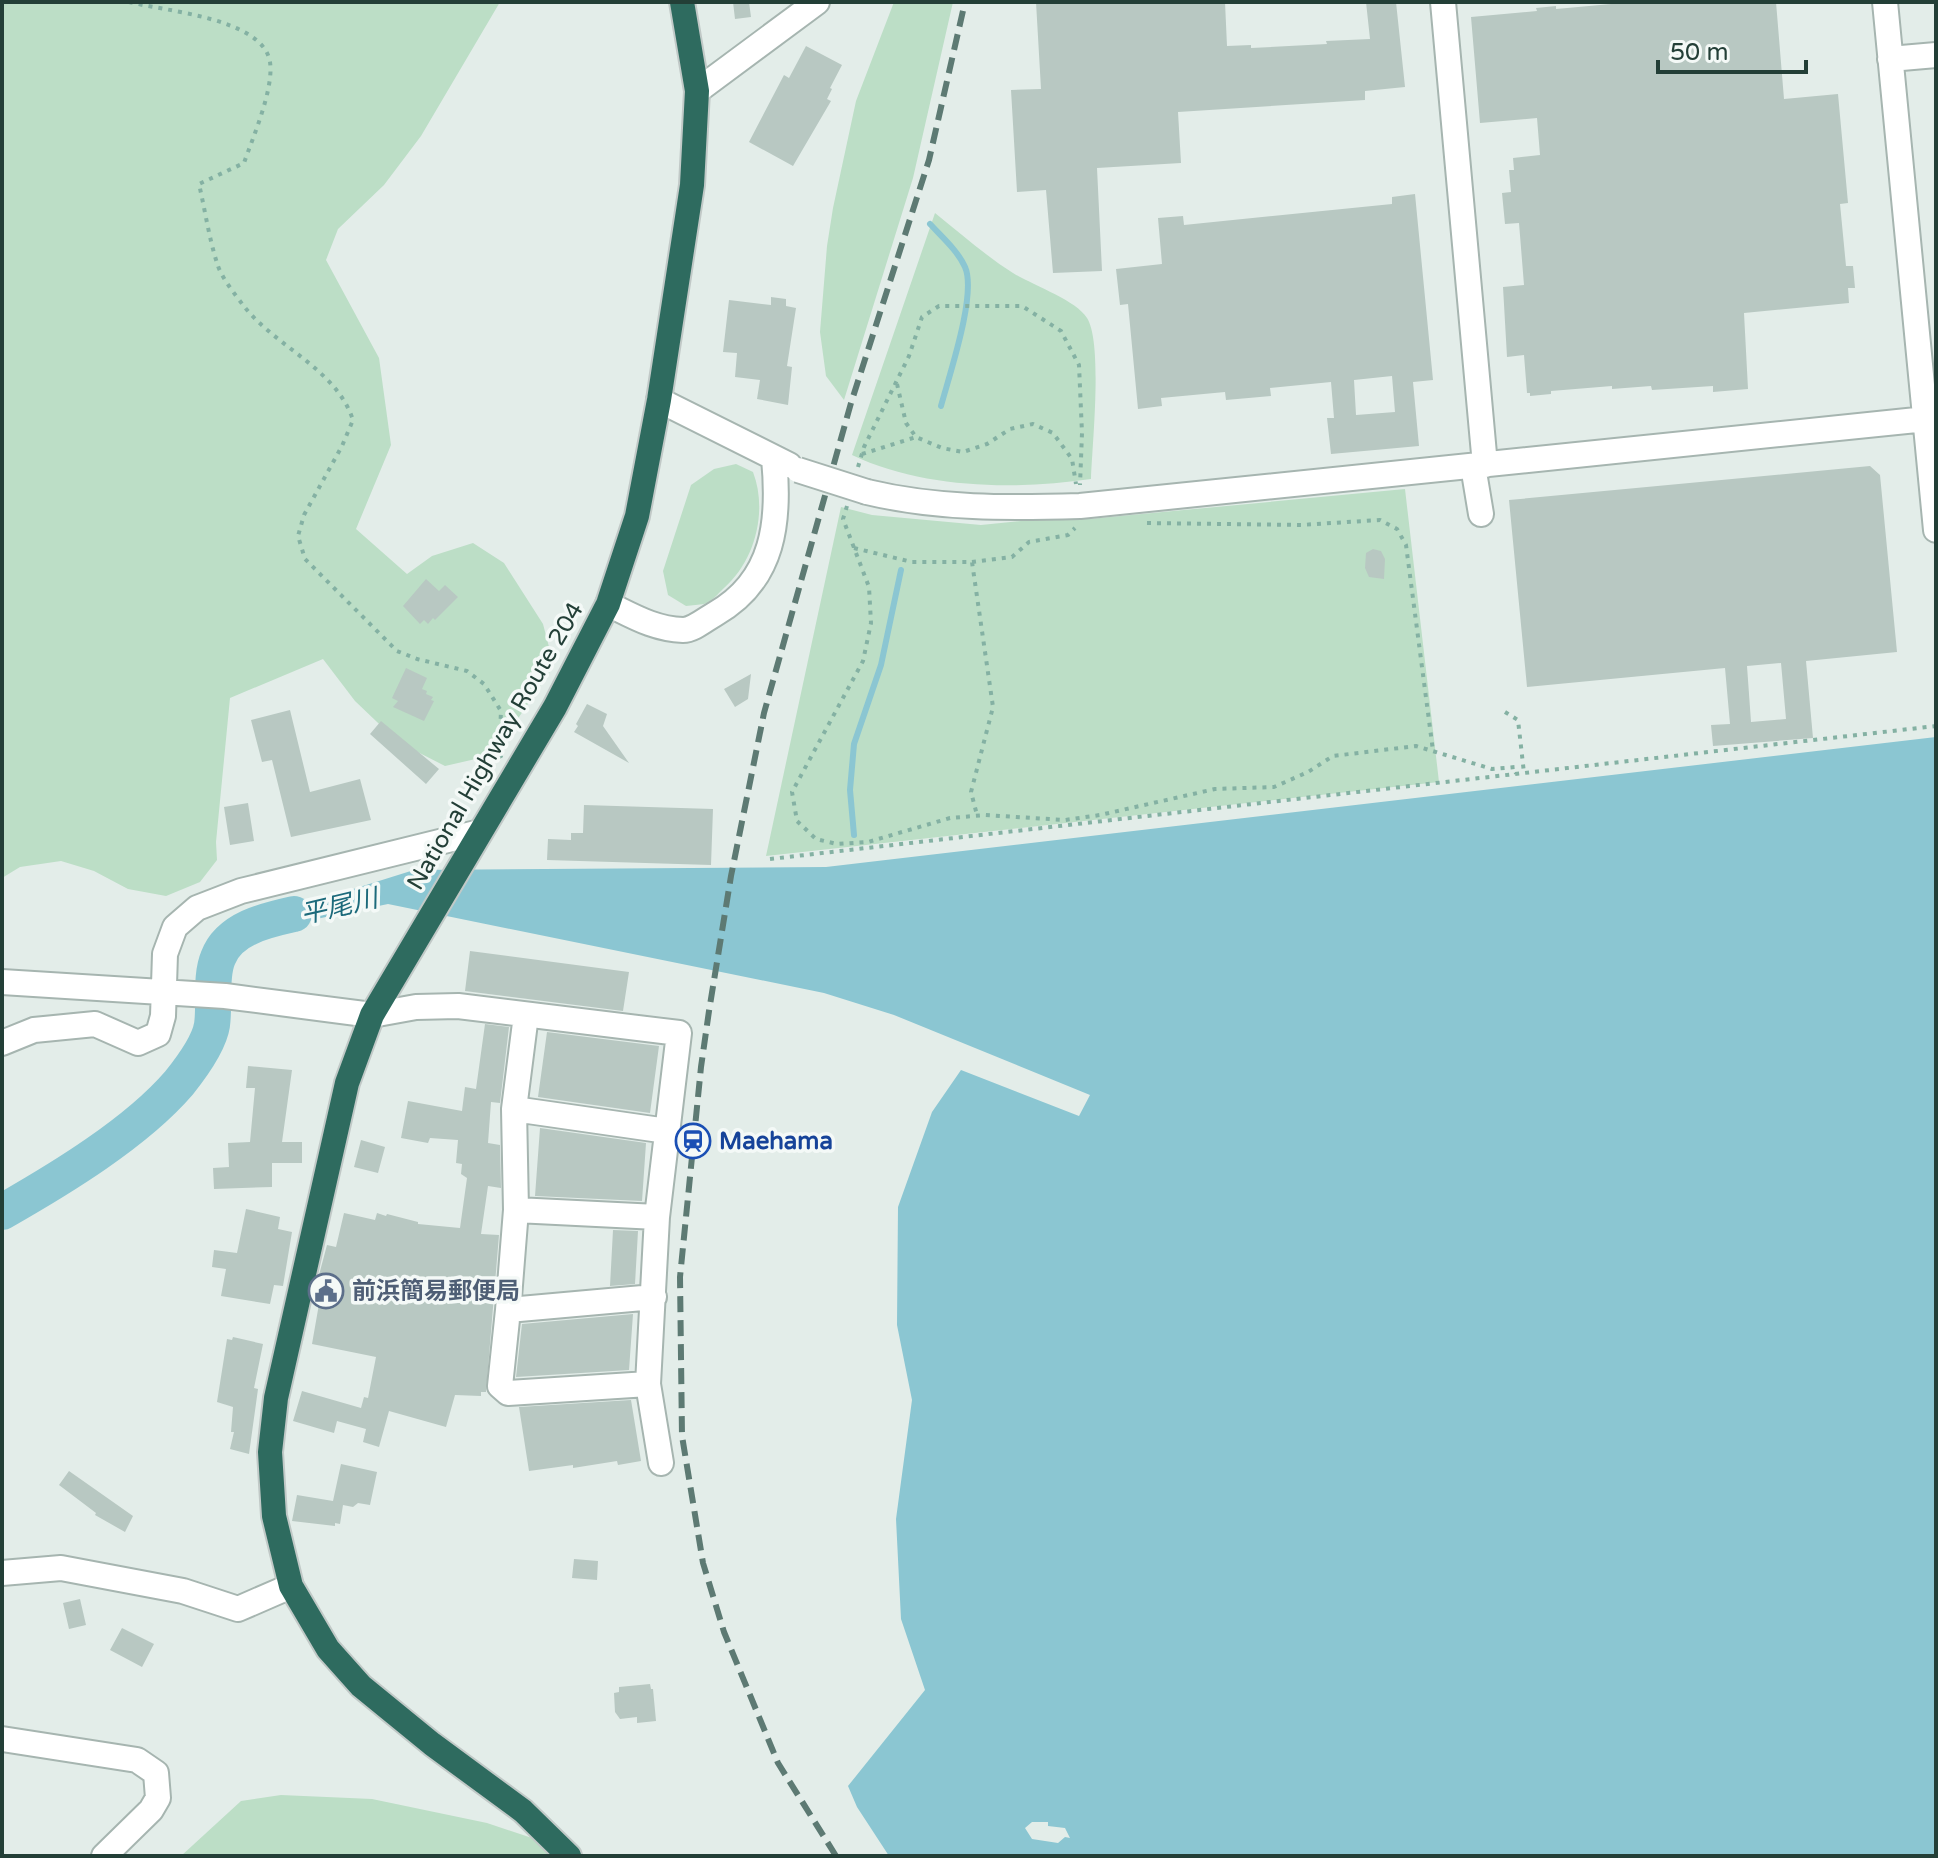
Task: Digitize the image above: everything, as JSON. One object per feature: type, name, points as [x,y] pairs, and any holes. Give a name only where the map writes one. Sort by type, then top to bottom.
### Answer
[{"type":"highway","name":"National Highway Route 204","points":[[569,1856],[523,1811],[432,1744],[361,1686],[328,1649],[291,1586],[274,1516],[270,1452],[276,1398],[347,1083],[372,1015],[555,707],[608,604],[637,516],[659,400],[692,185],[697,91],[682,2]]},
{"type":"street","points":[[697,91],[817,2]]},
{"type":"street","points":[[1443,2],[1481,514]]},
{"type":"street","points":[[1885,2],[1931,418],[1936,530]]},
{"type":"street","points":[[1890,59],[1936,55]]},
{"type":"street","points":[[659,400],[798,470],[908,502],[981,508],[1080,506],[1931,418]]},
{"type":"street","points":[[608,604],[652,626],[686,630],[724,609],[752,584],[770,549],[778,500],[774,458]]},
{"type":"street","points":[[2,1043],[34,1030],[95,1024],[138,1043],[158,1034],[172,992],[165,954],[175,927],[197,908],[241,891],[475,841]]},
{"type":"street","points":[[2,982],[225,996],[372,1015],[416,1007],[458,1006],[679,1033],[657,1217],[648,1384],[661,1463]]},
{"type":"street","points":[[526,1015],[514,1109],[516,1210],[500,1386],[508,1393],[648,1384]]},
{"type":"street","points":[[514,1109],[667,1131]]},
{"type":"street","points":[[516,1210],[657,1217]]},
{"type":"street","points":[[508,1310],[654,1297]]},
{"type":"street","points":[[2,1573],[61,1568],[183,1591],[238,1609],[291,1586]]},
{"type":"street","points":[[2,1739],[137,1760],[156,1773],[158,1798],[151,1810],[104,1856]]},
{"type":"path","points":[[129,2],[210,18],[247,33],[264,47],[271,63],[265,103],[244,163],[199,184],[217,266],[255,318],[323,376],[348,404],[353,420],[304,515],[298,536],[305,559],[397,651],[467,671],[484,684],[501,711],[499,754],[514,779]]},
{"type":"path","points":[[854,548],[912,562],[972,562],[1012,557],[1029,542],[1068,535],[1080,521],[1082,433],[1079,365],[1061,331],[1022,306],[939,306],[922,317],[914,344],[862,454],[857,488],[843,519],[854,548],[869,587],[871,623],[863,661],[792,792],[797,821],[816,839],[852,847],[950,818],[977,815],[1065,820],[1088,817],[1215,789],[1274,787],[1308,772],[1333,756],[1416,746],[1492,769],[1515,767],[1516,774]]},
{"type":"path","points":[[897,381],[906,423],[916,437],[942,448],[963,452],[987,444],[1010,429],[1033,424],[1053,433],[1072,459],[1080,506]]},
{"type":"path","points":[[862,454],[916,437]]},
{"type":"path","points":[[1143,522],[1301,525],[1380,520],[1397,529],[1406,545],[1433,751]]},
{"type":"path","points":[[972,562],[993,707],[971,792],[977,815]]},
{"type":"path","points":[[1505,712],[1518,720],[1524,773]]},
{"type":"path","points":[[770,859],[852,847],[1936,726]]},
{"type":"green space","points":[[2,2],[500,2],[421,136],[384,185],[338,229],[326,260],[379,358],[391,445],[356,529],[407,574],[432,556],[473,543],[504,563],[543,624],[554,666],[493,755],[445,766],[398,742],[355,701],[323,659],[230,698],[216,842],[217,860],[200,882],[166,896],[128,889],[94,871],[61,861],[20,867],[2,878]]},
{"type":"green space","points":[[894,2],[953,2],[913,178],[844,400],[826,376],[820,332],[827,246],[856,101]]},
{"type":"green space","points":[[935,213],[1003,266],[1064,299],[1087,318],[1092,331],[1096,371],[1091,479],[1032,485],[970,484],[909,475],[852,455]]},
{"type":"green space","points":[[736,464],[753,472],[757,487],[759,519],[751,550],[735,577],[715,597],[704,604],[686,606],[668,595],[663,571],[691,485],[714,469]]},
{"type":"green space","points":[[1405,489],[1439,782],[766,856],[841,507],[872,515],[981,525],[1089,519]]},
{"type":"green space","points":[[281,1795],[372,1799],[487,1823],[559,1847],[569,1856],[181,1856],[241,1801]]},
{"type":"water","points":[[1936,737],[1936,1856],[889,1856],[857,1807],[848,1786],[925,1690],[901,1619],[896,1519],[912,1400],[897,1325],[898,1207],[932,1112],[961,1070],[1079,1116],[1090,1095],[894,1015],[824,993],[388,904],[259,931],[248,930],[247,927],[280,912],[414,870],[826,867]],"holes":[[[1032,1822],[1048,1822],[1048,1826],[1065,1828],[1070,1838],[1065,1837],[1058,1843],[1032,1839],[1025,1828]]]},
{"type":"building","points":[[733,2],[749,2],[751,17],[735,19]]},
{"type":"building","points":[[1036,2],[1225,2],[1227,46],[1251,45],[1251,48],[1370,39],[1366,2],[1396,2],[1405,87],[1365,91],[1365,100],[1178,112],[1181,163],[1097,168],[1102,271],[1053,273],[1046,190],[1017,192],[1011,90],[1041,89]]},
{"type":"building","points":[[1633,2],[1776,2],[1784,99],[1838,94],[1848,203],[1840,204],[1846,266],[1853,266],[1855,288],[1848,288],[1849,303],[1744,313],[1748,389],[1713,392],[1713,386],[1652,390],[1651,386],[1612,389],[1612,386],[1551,391],[1551,394],[1530,396],[1527,393],[1524,355],[1507,357],[1503,287],[1524,285],[1519,223],[1505,224],[1502,193],[1511,192],[1509,170],[1514,170],[1513,158],[1540,155],[1537,118],[1480,123],[1471,17],[1537,11],[1536,8],[1556,6],[1556,9]]},
{"type":"building","points":[[806,46],[842,65],[830,88],[827,99],[831,101],[793,166],[749,142],[784,75],[789,78]]},
{"type":"building","points":[[1415,194],[1433,380],[1413,382],[1419,446],[1331,454],[1327,418],[1334,418],[1331,382],[1270,388],[1271,396],[1226,400],[1225,392],[1161,398],[1162,406],[1138,409],[1128,304],[1120,305],[1116,269],[1162,264],[1158,218],[1183,216],[1184,225],[1392,204],[1392,197]],"holes":[[[1392,376],[1395,412],[1356,415],[1354,380]]]},
{"type":"building","points":[[771,297],[786,299],[786,306],[796,308],[787,366],[792,367],[788,405],[757,399],[760,380],[735,377],[737,353],[723,352],[729,300],[771,305]]},
{"type":"building","points":[[1870,466],[1880,475],[1897,652],[1806,661],[1813,738],[1713,746],[1711,725],[1730,724],[1725,668],[1527,687],[1509,500]],"holes":[[[1781,663],[1786,719],[1751,722],[1747,666]]]},
{"type":"building","points":[[1373,549],[1381,551],[1385,559],[1384,579],[1369,577],[1365,568],[1366,553]]},
{"type":"building","points":[[426,579],[439,591],[445,585],[458,597],[435,620],[433,618],[428,624],[424,620],[420,624],[403,606]]},
{"type":"building","points":[[406,668],[427,678],[422,689],[434,701],[424,721],[393,707],[398,701],[392,698]]},
{"type":"building","points":[[751,674],[748,699],[735,707],[724,689]]},
{"type":"building","points":[[587,704],[607,714],[603,726],[629,763],[574,732]]},
{"type":"building","points":[[290,710],[310,792],[360,779],[371,820],[291,837],[272,760],[262,762],[251,720]]},
{"type":"building","points":[[381,721],[439,769],[426,784],[370,734]]},
{"type":"building","points":[[248,803],[254,841],[230,845],[224,807]]},
{"type":"building","points":[[584,805],[713,809],[711,865],[547,860],[548,839],[571,840],[571,833],[583,833]]},
{"type":"building","points":[[470,951],[629,972],[623,1011],[465,991]]},
{"type":"building","points":[[485,1024],[509,1027],[500,1103],[491,1102],[488,1143],[500,1145],[501,1188],[488,1186],[481,1234],[499,1235],[486,1392],[481,1392],[481,1396],[455,1395],[446,1427],[389,1411],[379,1447],[363,1442],[366,1429],[337,1421],[334,1433],[293,1421],[302,1391],[361,1408],[364,1397],[368,1398],[376,1357],[312,1344],[319,1304],[313,1302],[319,1275],[327,1245],[336,1247],[344,1213],[375,1220],[377,1213],[387,1214],[418,1224],[460,1228],[467,1178],[461,1174],[462,1164],[456,1163],[458,1140],[430,1138],[428,1143],[401,1138],[408,1101],[462,1111],[465,1087],[476,1089]]},
{"type":"building","points":[[547,1032],[659,1046],[650,1113],[538,1097]]},
{"type":"building","points":[[248,1066],[292,1070],[282,1142],[302,1142],[302,1163],[272,1163],[272,1187],[214,1189],[213,1168],[229,1167],[228,1143],[250,1142],[255,1088],[246,1088]]},
{"type":"building","points":[[540,1128],[646,1143],[642,1201],[535,1196]]},
{"type":"building","points":[[361,1140],[385,1147],[378,1173],[354,1167]]},
{"type":"building","points":[[246,1209],[280,1217],[278,1229],[292,1232],[283,1286],[274,1285],[270,1304],[221,1296],[226,1269],[212,1267],[214,1250],[237,1253]]},
{"type":"building","points":[[613,1230],[638,1231],[635,1284],[610,1286]]},
{"type":"building","points":[[633,1314],[629,1370],[516,1377],[522,1324]]},
{"type":"building","points":[[233,1337],[263,1344],[254,1388],[258,1389],[249,1454],[230,1449],[234,1432],[231,1432],[233,1407],[217,1402],[227,1339],[232,1340]]},
{"type":"building","points":[[631,1400],[641,1461],[529,1471],[519,1407]]},
{"type":"building","points":[[341,1464],[377,1472],[370,1505],[343,1505],[340,1524],[335,1523],[335,1526],[292,1521],[297,1495],[333,1501]]},
{"type":"building","points":[[69,1471],[133,1516],[125,1532],[95,1515],[59,1485]]},
{"type":"building","points":[[574,1559],[598,1561],[597,1580],[572,1578]]},
{"type":"building","points":[[80,1599],[86,1625],[69,1629],[63,1603]]},
{"type":"building","points":[[122,1628],[154,1644],[142,1667],[110,1650]]},
{"type":"building","points":[[650,1684],[656,1721],[637,1723],[637,1717],[620,1719],[615,1712],[614,1693],[619,1692],[619,1687]]},
{"type":"waterway","points":[[930,224],[958,255],[968,279],[965,315],[941,406]]},
{"type":"waterway","points":[[854,835],[850,790],[854,744],[881,665],[901,570]]},
{"type":"waterway","name":"平尾川","points":[[2,1212],[96,1154],[161,1102],[189,1070],[207,1040],[212,1025],[214,974],[223,948],[250,927],[294,914]]},
{"type":"railway","points":[[836,1856],[778,1763],[724,1632],[703,1563],[682,1436],[680,1277],[709,1011],[731,876],[764,713],[851,403],[929,160],[965,2]]},
{"type":"place","name":"Maehama","points":[[693,1141]]},
{"type":"place","name":"前浜簡易郵便局","points":[[326,1291]]}]
